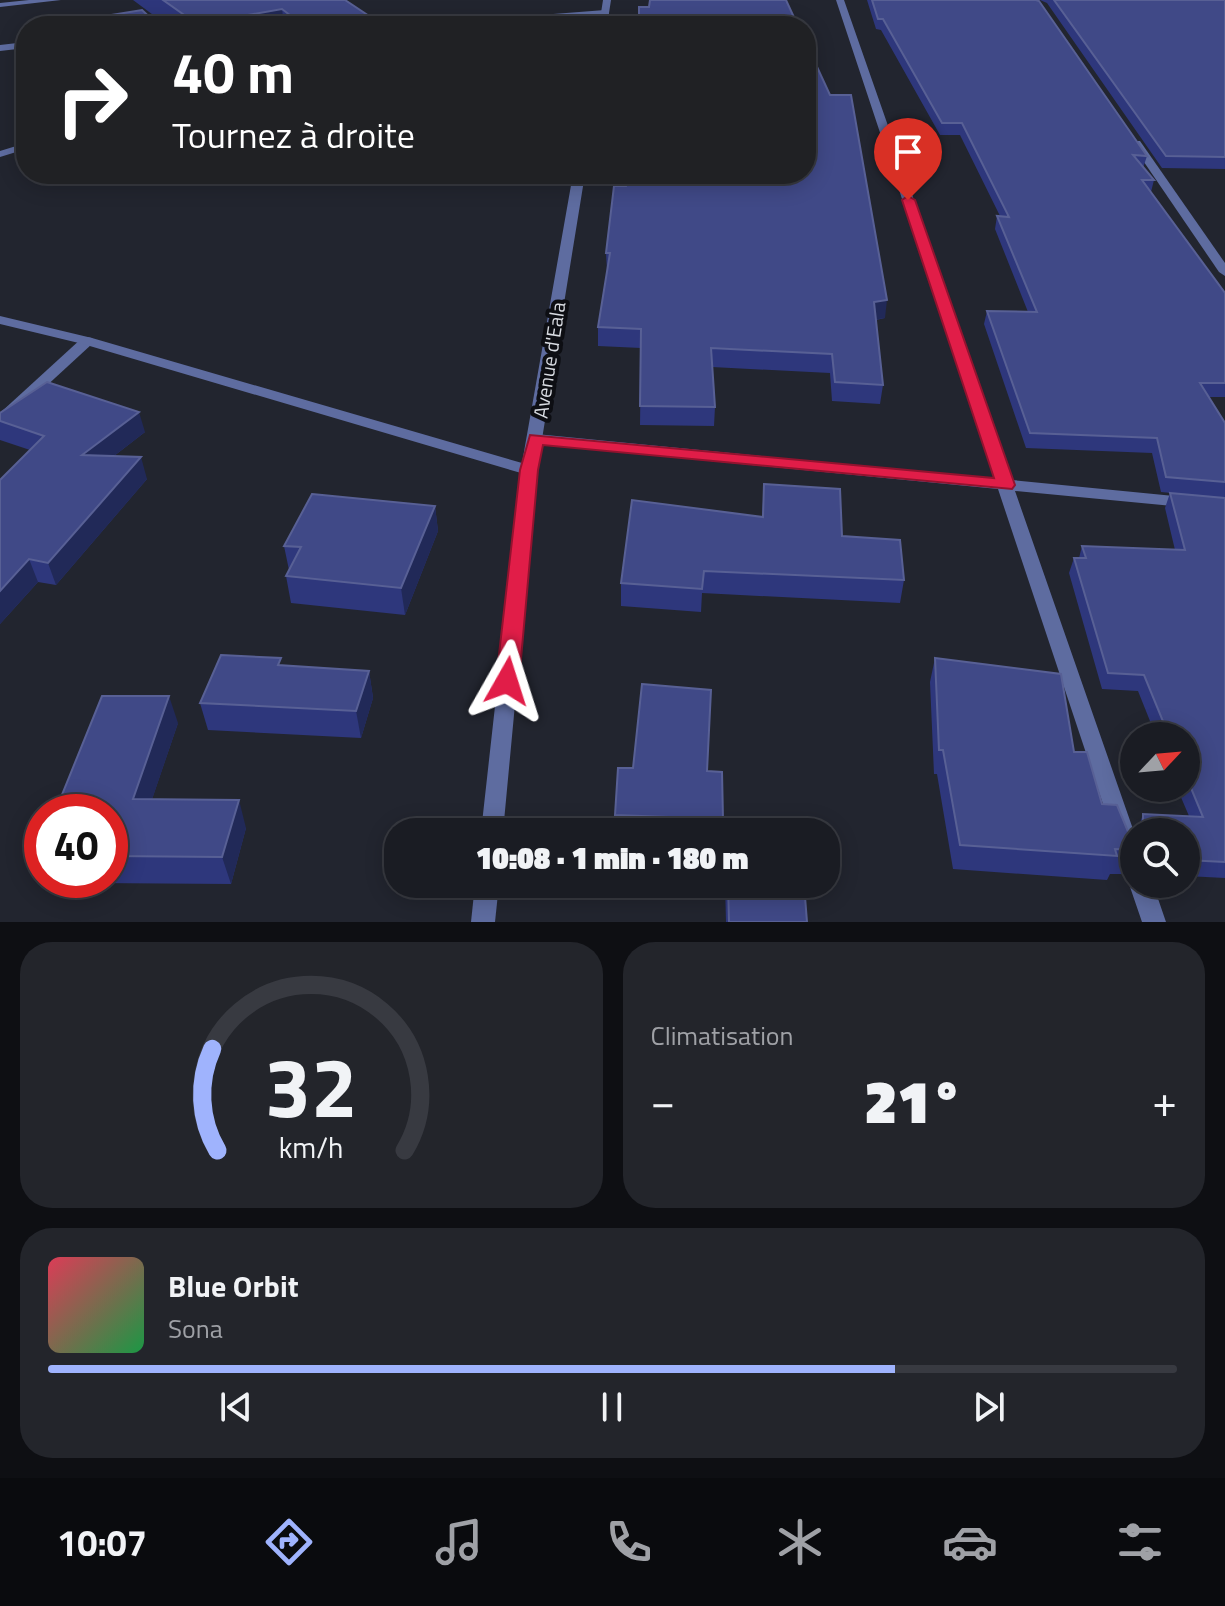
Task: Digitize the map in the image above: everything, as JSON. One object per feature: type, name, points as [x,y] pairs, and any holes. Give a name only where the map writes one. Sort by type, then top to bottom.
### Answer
[{"type":"street","points":[[0,5],[57,0]]},
{"type":"street","points":[[605,16],[607,0]]},
{"type":"street","points":[[840,0],[1120,823]]},
{"type":"street","points":[[566,16],[605,13]]},
{"type":"street","points":[[1128,131],[1225,272]]},
{"type":"street","name":"Avenue d'Eala","points":[[493,818],[529,470],[577,184]]},
{"type":"street","points":[[0,320],[87,341],[529,470]]},
{"type":"street","points":[[0,421],[87,341]]},
{"type":"street","points":[[536,439],[1225,506]]},
{"type":"street","points":[[483,922],[486,898]]},
{"type":"street","points":[[1146,898],[1154,922]]},
{"type":"building","points":[[163,0],[345,0],[369,16],[291,16],[282,9],[242,16],[186,16]]},
{"type":"building","points":[[650,0],[786,0],[793,16],[639,16],[639,7],[649,7]]},
{"type":"building","points":[[872,0],[1039,1],[1147,156],[1133,155],[1154,180],[1142,180],[1225,293],[1225,383],[1200,383],[1225,423],[1225,482],[1166,477],[1157,438],[1030,433],[987,311],[1037,312],[997,216],[1009,217],[962,123],[942,123],[883,19],[878,19]]},
{"type":"building","points":[[1054,0],[1225,0],[1225,157],[1166,156]]},
{"type":"building","points":[[142,10],[148,16],[105,16]]},
{"type":"building","points":[[816,65],[830,95],[851,95],[887,300],[874,302],[883,385],[835,382],[832,354],[711,348],[715,407],[640,406],[641,329],[598,327],[610,253],[606,253],[614,186],[816,184]]},
{"type":"building","points":[[47,382],[139,412],[82,455],[141,457],[48,563],[29,559],[0,591],[0,480],[44,436],[0,421],[0,413]]},
{"type":"building","points":[[764,484],[840,489],[842,536],[900,540],[904,580],[704,571],[702,589],[621,583],[632,500],[763,517]]},
{"type":"building","points":[[1170,493],[1225,498],[1225,862],[1200,861],[1200,818],[1143,818],[1143,814],[1203,817],[1197,802],[1200,802],[1200,722],[1163,722],[1144,675],[1108,673],[1074,558],[1086,558],[1082,546],[1185,550]]},
{"type":"building","points":[[312,494],[435,506],[401,588],[286,576],[301,547],[284,546]]},
{"type":"building","points":[[221,655],[281,658],[278,665],[369,671],[356,711],[200,703]]},
{"type":"building","points":[[935,658],[1061,674],[1074,752],[1087,752],[1102,804],[1117,805],[1122,818],[1120,849],[1115,849],[1117,856],[960,845],[943,750],[939,750]]},
{"type":"building","points":[[642,684],[711,690],[707,771],[722,772],[723,818],[615,815],[618,768],[633,768]]},
{"type":"building","points":[[102,696],[169,696],[133,799],[239,800],[222,857],[128,856],[128,794],[62,794]]},
{"type":"building","points":[[728,898],[805,898],[807,922],[729,922]]},
{"type":"route","points":[[507,681],[529,470],[536,439],[1006,485],[908,200]]}]
